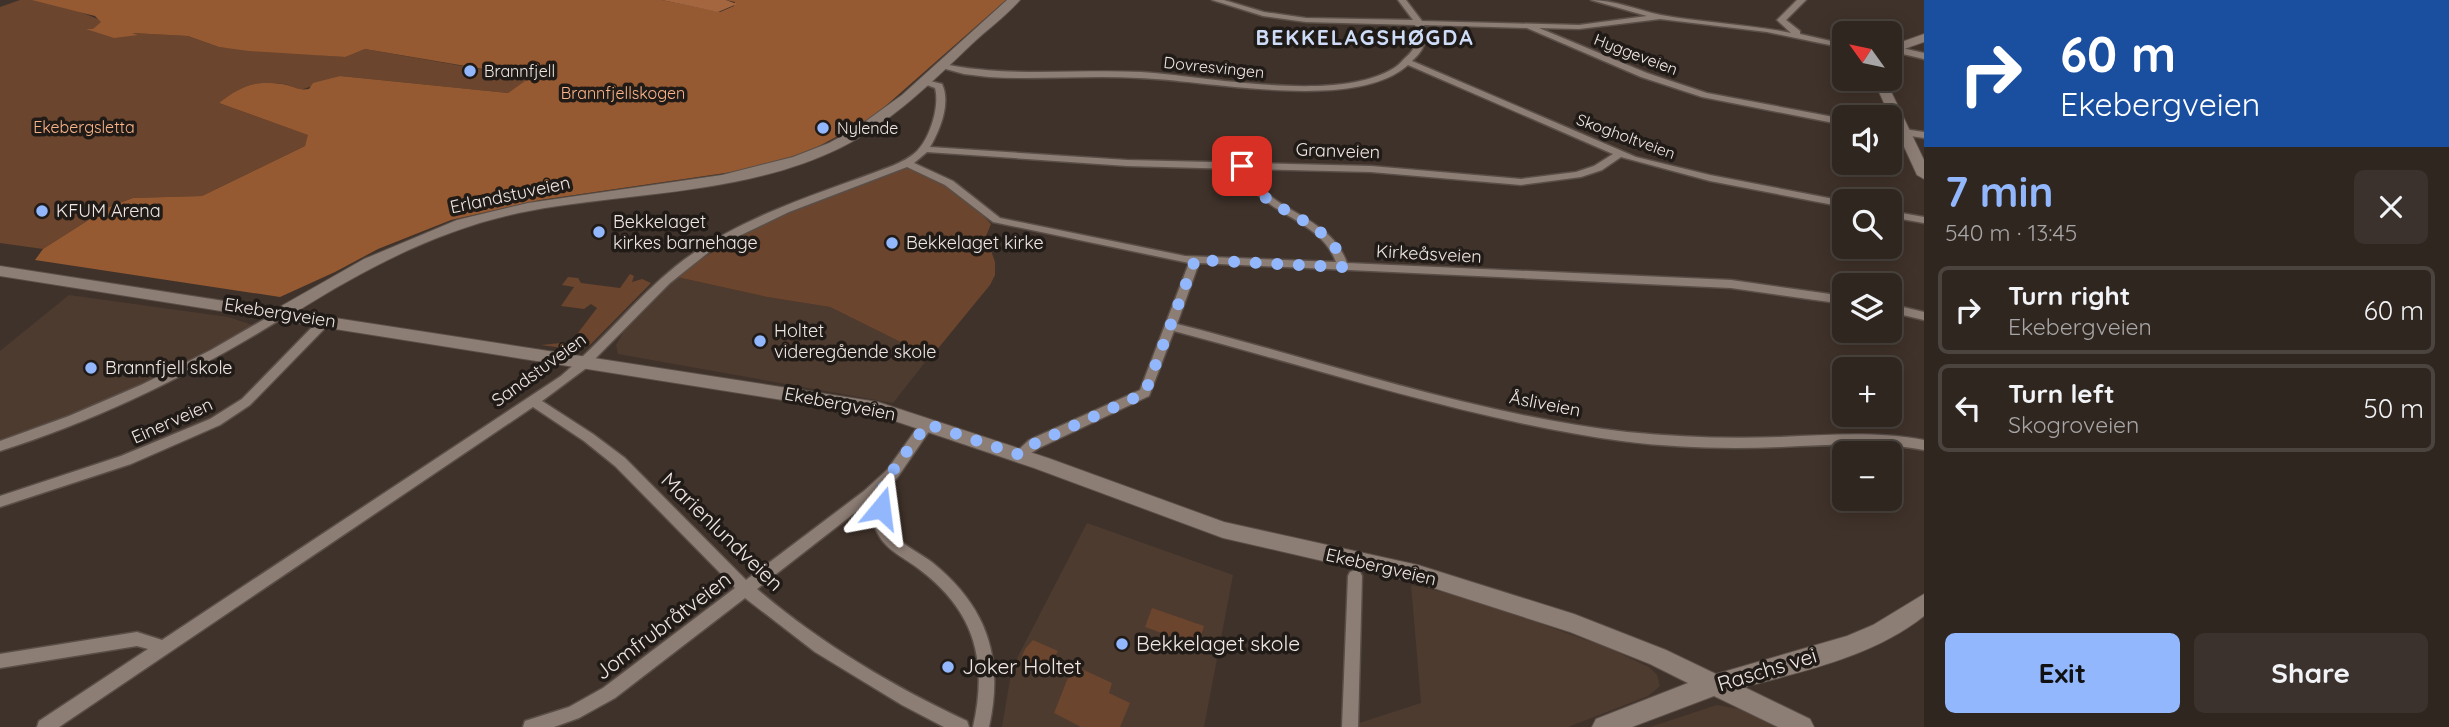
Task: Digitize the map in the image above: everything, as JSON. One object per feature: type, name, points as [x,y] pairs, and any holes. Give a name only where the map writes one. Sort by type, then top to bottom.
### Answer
[{"type":"street","points":[[925,81],[1014,0]]},
{"type":"street","points":[[1216,0],[1286,18],[1594,27],[1660,17]]},
{"type":"street","points":[[1402,0],[1419,23],[1421,46],[1408,62]]},
{"type":"street","points":[[1595,0],[1660,17],[1800,36],[1832,43]]},
{"type":"street","points":[[1800,36],[1781,20],[1802,0]]},
{"type":"street","name":"Hyggeveien","points":[[1526,26],[1649,77],[1832,119]]},
{"type":"street","points":[[1902,45],[1924,38]]},
{"type":"street","points":[[1902,51],[1924,56]]},
{"type":"street","name":"Dovresvingen","points":[[939,66],[1004,74],[1163,76],[1305,89],[1364,82],[1408,62]]},
{"type":"street","name":"Skogholtveien","points":[[1408,62],[1619,154],[1671,170],[1832,202]]},
{"type":"street","name":"Sandstuveien","points":[[45,727],[533,401],[587,361],[668,279],[698,256],[741,230],[907,163],[923,149],[934,129],[943,92],[936,85],[925,81]]},
{"type":"street","name":"Erlandstuveien","points":[[0,446],[131,395],[207,358],[383,255],[477,219],[545,204],[738,176],[800,160],[868,127],[925,81]]},
{"type":"street","points":[[1902,132],[1924,135]]},
{"type":"street","points":[[1902,139],[1924,175]]},
{"type":"street","name":"Granveien","points":[[923,149],[1062,160],[1371,169],[1521,182],[1577,175],[1598,168],[1619,154]]},
{"type":"street","name":"Kirkeåsveien","points":[[907,163],[949,183],[997,220],[1195,260],[1731,284],[1832,298]]},
{"type":"street","points":[[1242,166],[1255,187],[1324,235],[1334,246],[1343,267]]},
{"type":"street","points":[[1902,216],[1924,220]]},
{"type":"street","points":[[1020,455],[1034,444],[1145,393],[1195,260]]},
{"type":"street","name":"Ekebergveien","points":[[0,271],[282,313],[867,407],[1020,455],[1223,530],[1394,568],[1500,599],[1633,646],[1802,727]]},
{"type":"street","points":[[1902,311],[1924,316]]},
{"type":"street","name":"Einerveien","points":[[0,502],[126,460],[215,422],[246,402],[326,320]]},
{"type":"street","name":"Åsliveien","points":[[1169,326],[1511,416],[1588,430],[1708,442],[1786,442],[1839,437],[1882,438],[1924,445]]},
{"type":"street","name":"Marienlundveien","points":[[533,401],[596,442],[620,462],[747,590],[833,653],[961,727]]},
{"type":"street","name":"Jomfrubråtveien","points":[[531,727],[573,713],[610,693],[747,590],[883,484],[927,424]]},
{"type":"street","points":[[883,484],[885,494],[879,516],[882,529],[894,543],[954,590],[970,611],[980,632],[987,685],[981,727]]},
{"type":"street","points":[[1350,727],[1355,576]]},
{"type":"street","name":"Raschs vei","points":[[1604,727],[1715,685],[1877,634],[1903,621],[1924,603]]},
{"type":"street","points":[[0,661],[136,639],[164,648]]},
{"type":"shaded area","points":[[662,0],[726,0],[737,4],[718,12]]},
{"type":"shaded area","name":"Holtet videregående skole","points":[[677,277],[767,297],[830,307],[930,356],[893,403],[618,354],[616,345],[624,331]]},
{"type":"shaded area","name":"Brannfjell skole","points":[[69,295],[228,317],[255,326],[103,404],[0,442],[0,351]]},
{"type":"shaded area","name":"Bekkelaget skole","points":[[1087,523],[1233,575],[1204,727],[1002,727],[1012,668]]},
{"type":"shaded area","points":[[1411,585],[1469,598],[1608,648],[1649,667],[1657,675],[1660,686],[1648,696],[1568,727],[1347,727],[1421,703]]},
{"type":"shaded area","points":[[1717,705],[1739,709],[1777,727],[1650,727]]},
{"type":"green space","name":"Ekebergsletta","points":[[20,0],[37,0],[71,8],[132,33],[188,36],[219,47],[344,57],[365,49],[532,78],[508,93],[340,76],[298,91],[279,83],[258,86],[219,103],[309,135],[305,146],[202,196],[133,198],[109,207],[43,249],[0,243],[0,7]]},
{"type":"green space","name":"Brannfjellskogen","points":[[32,0],[662,0],[720,12],[734,6],[735,2],[726,0],[1006,0],[873,117],[808,152],[739,171],[540,200],[451,220],[378,249],[280,297],[35,260],[43,249],[109,207],[133,198],[202,196],[305,146],[308,135],[219,103],[248,86],[272,83],[309,89],[313,83],[340,76],[508,93],[531,77],[365,49],[345,57],[219,47],[188,36],[132,33],[138,35],[114,38],[86,29],[93,29],[101,22],[95,16]]},
{"type":"green space","points":[[911,166],[958,190],[991,224],[986,236],[995,262],[995,275],[990,285],[931,357],[830,307],[767,297],[677,277],[703,258],[760,226]]},
{"type":"green space","points":[[630,274],[634,276],[632,282],[642,279],[651,283],[590,345],[578,350],[541,345],[571,342],[597,308],[591,304],[584,309],[561,306],[574,287],[562,285],[568,277],[578,278],[581,283],[620,288]]},
{"type":"green space","points":[[1152,608],[1204,626],[1198,646],[1145,627]]},
{"type":"green space","points":[[1033,640],[1058,651],[1046,671],[1031,670],[1021,659]]},
{"type":"green space","points":[[1073,665],[1112,683],[1109,693],[1130,703],[1120,727],[1081,727],[1054,713]]},
{"type":"place","name":"Brannfjell","points":[[470,71]]},
{"type":"place","name":"Nylende","points":[[823,128]]},
{"type":"place","name":"KFUM Arena","points":[[42,211]]},
{"type":"place","name":"Bekkelaget kirkes barnehage","points":[[599,232]]},
{"type":"place","name":"Bekkelaget kirke","points":[[892,243]]},
{"type":"place","name":"Holtet videregående skole","points":[[760,341]]},
{"type":"place","name":"Brannfjell skole","points":[[91,368]]},
{"type":"place","name":"Bekkelaget skole","points":[[1122,644]]},
{"type":"place","name":"Joker Holtet","points":[[948,667]]},
{"type":"district","name":"BEKKELAGSHØGDA","points":[[1365,38]]},
{"type":"route","points":[[881,508],[885,494],[883,484],[927,424],[1020,455],[1034,444],[1083,424],[1145,393],[1195,260],[1343,267],[1334,246],[1324,235],[1255,187],[1242,170],[1242,166]]}]
